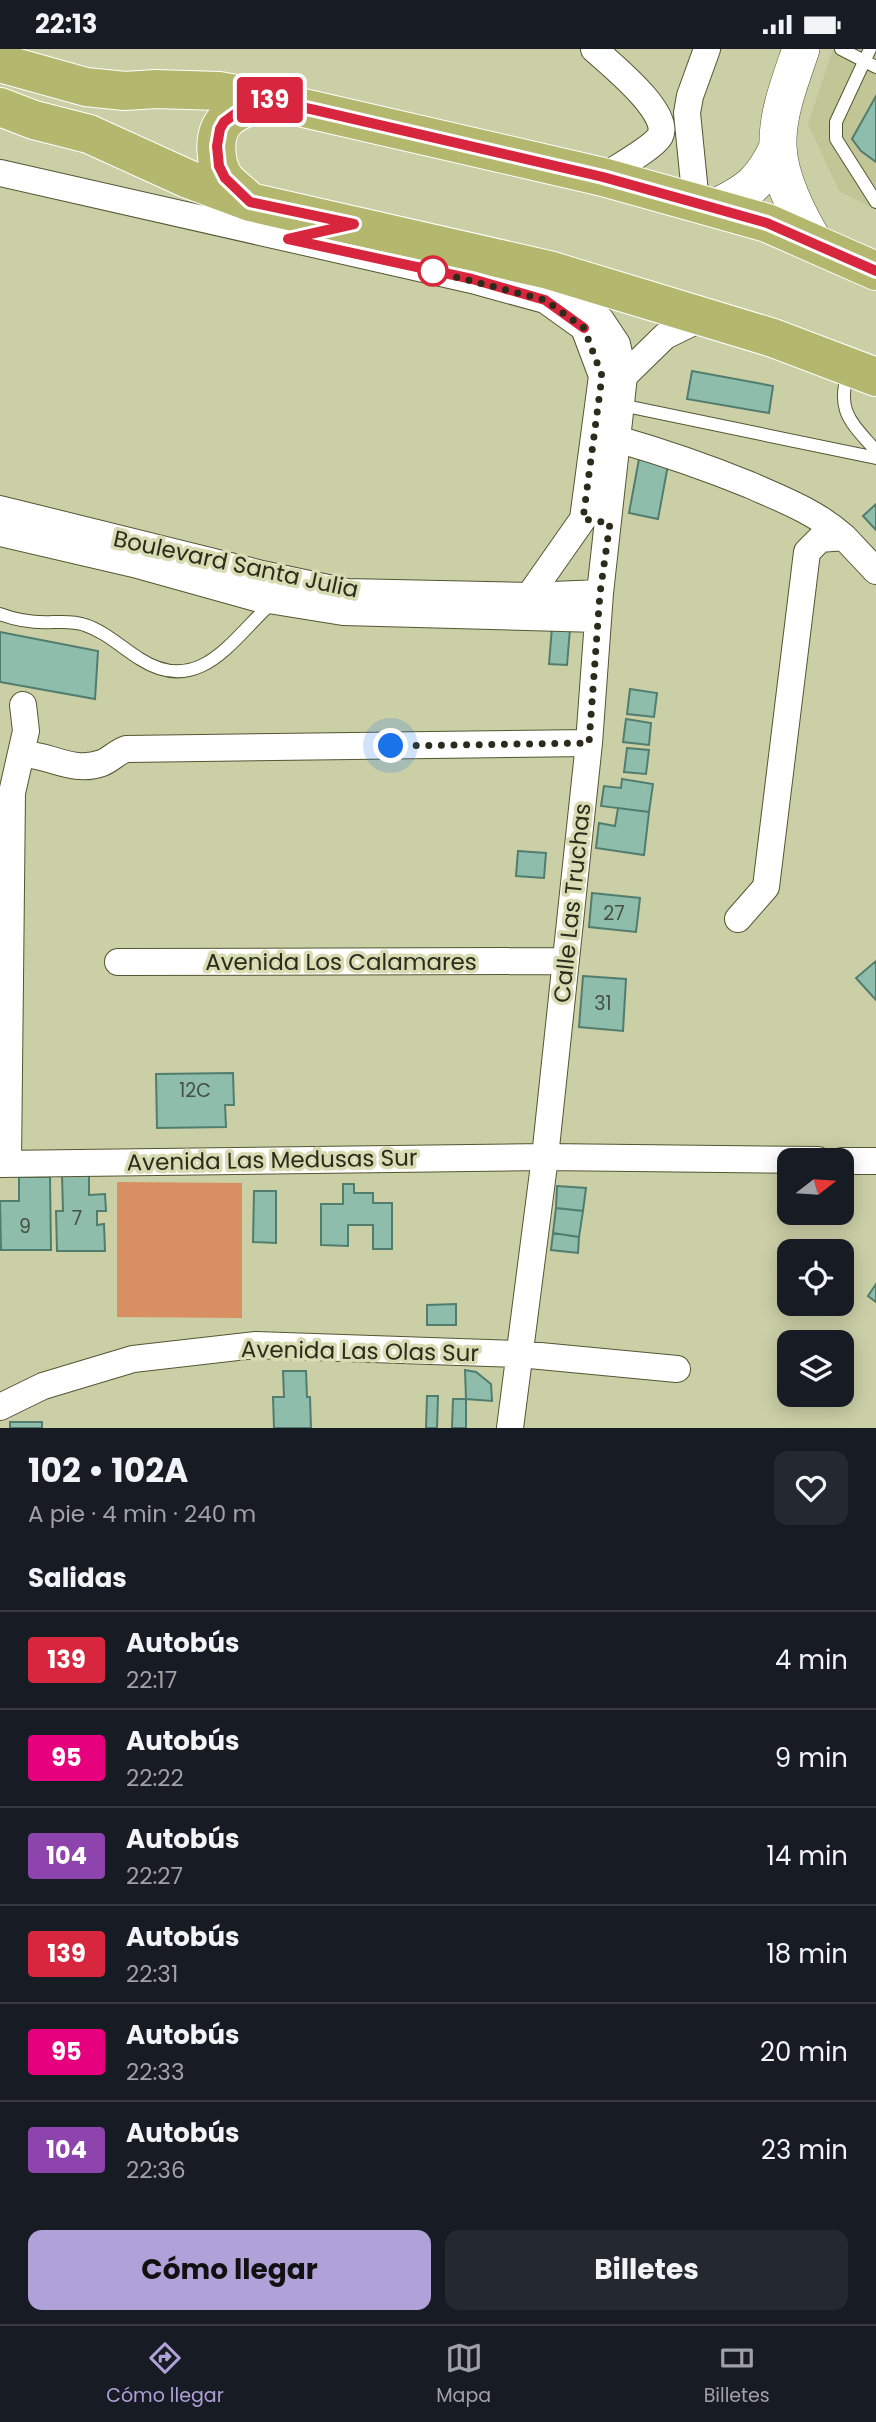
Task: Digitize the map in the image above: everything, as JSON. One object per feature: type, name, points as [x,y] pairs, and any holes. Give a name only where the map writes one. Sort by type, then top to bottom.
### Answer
[{"type":"highway","points":[[0,63],[86,87],[125,91],[219,91],[269,100],[603,177],[767,223],[876,271]]},
{"type":"highway","points":[[250,202],[225,178],[217,156],[218,137],[224,122],[232,116],[269,100]]},
{"type":"highway","points":[[0,107],[34,120],[89,134],[188,179],[250,202],[549,270],[706,316],[863,372]]},
{"type":"highway","points":[[288,239],[354,224]]},
{"type":"main road","points":[[705,205],[736,197],[764,174],[778,147],[786,95],[801,49]]},
{"type":"main road","points":[[778,147],[791,197],[814,242]]},
{"type":"street","points":[[594,49],[639,92],[660,116],[662,123],[661,135],[654,143],[603,177]]},
{"type":"street","points":[[705,205],[687,113],[690,96],[707,49]]},
{"type":"street","points":[[639,92],[690,96]]},
{"type":"street","points":[[0,173],[472,279],[545,300],[584,328],[602,376],[583,519],[529,596]]},
{"type":"street","name":"Calle Las Truchas","points":[[510,1428],[545,1157],[589,743],[600,593],[610,523],[624,376],[617,344],[601,320],[549,270]]},
{"type":"street","points":[[624,376],[665,336],[706,316]]},
{"type":"street","points":[[617,439],[688,460],[802,507],[826,521],[876,571]]},
{"type":"street","name":"Boulevard Santa Julia","points":[[0,509],[262,574],[347,592],[529,596],[600,593]]},
{"type":"street","points":[[583,519],[610,523]]},
{"type":"street","points":[[0,533],[274,601],[343,612],[598,619]]},
{"type":"street","points":[[738,919],[766,887],[807,552],[820,540],[844,537]]},
{"type":"street","points":[[4,1164],[12,793],[26,731],[23,705]]},
{"type":"street","points":[[21,754],[33,754],[73,767],[104,763],[126,749],[589,743]]},
{"type":"street","name":"Avenida Los Calamares","points":[[118,962],[565,961]]},
{"type":"street","name":"Avenida Las Medusas Sur","points":[[4,1164],[545,1157],[777,1160]]},
{"type":"street","points":[[854,1161],[876,1161]]},
{"type":"street","name":"Avenida Las Olas Sur","points":[[0,1407],[43,1386],[133,1359],[256,1345],[519,1354],[677,1369]]},
{"type":"lane","points":[[841,49],[870,64]]},
{"type":"lane","points":[[870,49],[870,64],[836,122],[835,131],[836,139],[876,202]]},
{"type":"lane","points":[[863,372],[844,386],[847,417],[876,451]]},
{"type":"lane","points":[[621,405],[876,458]]},
{"type":"lane","points":[[0,614],[29,621],[71,621],[85,624],[142,661],[161,669],[192,671],[222,653],[274,601]]},
{"type":"shaded area","points":[[833,49],[876,49],[876,210],[839,191],[808,124]]},
{"type":"shaded area","points":[[117,1182],[242,1183],[242,1318],[117,1317]]},
{"type":"building","points":[[876,96],[876,162],[861,151],[852,139]]},
{"type":"building","points":[[692,371],[773,386],[769,413],[687,399]]},
{"type":"building","points":[[639,459],[668,465],[658,519],[629,513]]},
{"type":"building","points":[[876,504],[876,530],[863,516]]},
{"type":"building","points":[[552,627],[570,629],[567,665],[549,664]]},
{"type":"building","points":[[0,632],[98,651],[95,699],[0,682]]},
{"type":"building","points":[[630,689],[657,693],[654,717],[627,714]]},
{"type":"building","points":[[626,719],[651,723],[649,745],[623,742]]},
{"type":"building","points":[[627,748],[649,750],[646,774],[624,772]]},
{"type":"building","points":[[622,779],[653,784],[649,812],[601,806],[604,786],[621,788]]},
{"type":"building","points":[[618,808],[649,812],[644,855],[596,848],[599,823],[615,826]]},
{"type":"building","points":[[518,851],[546,853],[544,878],[516,876]]},
{"type":"building","points":[[592,893],[640,898],[636,932],[589,927]]},
{"type":"building","points":[[876,961],[876,1000],[856,978]]},
{"type":"building","points":[[583,976],[626,979],[623,1031],[579,1027]]},
{"type":"building","points":[[233,1073],[234,1105],[225,1105],[226,1127],[157,1128],[156,1074]]},
{"type":"building","points":[[89,1174],[89,1195],[105,1194],[106,1211],[97,1211],[97,1225],[104,1224],[105,1251],[57,1251],[56,1211],[63,1211],[62,1175]]},
{"type":"building","points":[[19,1177],[50,1177],[51,1250],[1,1250],[0,1201],[19,1201]]},
{"type":"building","points":[[343,1184],[354,1184],[354,1193],[373,1193],[373,1203],[392,1203],[392,1249],[373,1249],[373,1225],[348,1225],[348,1246],[321,1245],[321,1204],[343,1204]]},
{"type":"building","points":[[557,1186],[586,1188],[583,1211],[556,1208]]},
{"type":"building","points":[[254,1191],[276,1191],[276,1243],[253,1242]]},
{"type":"building","points":[[556,1208],[583,1211],[579,1237],[553,1233]]},
{"type":"building","points":[[553,1233],[579,1237],[578,1253],[551,1250]]},
{"type":"building","points":[[876,1284],[876,1302],[868,1296]]},
{"type":"building","points":[[456,1304],[456,1325],[427,1325],[427,1305]]},
{"type":"building","points":[[465,1370],[476,1372],[491,1384],[492,1401],[466,1399]]},
{"type":"building","points":[[283,1371],[306,1371],[311,1428],[274,1428],[273,1397],[284,1397]]},
{"type":"building","points":[[427,1396],[438,1396],[437,1428],[426,1428]]},
{"type":"building","points":[[453,1399],[466,1399],[466,1428],[452,1428]]},
{"type":"building","points":[[10,1422],[42,1422],[42,1428],[10,1428]]},
{"type":"bus line","name":"139","points":[[584,328],[545,300],[472,279],[288,239],[354,224],[250,202],[225,178],[219,166],[218,137],[224,122],[239,111],[269,100],[315,110],[603,177],[767,223],[876,271]]},
{"type":"route","points":[[391,746],[589,743],[600,593],[610,523],[583,519],[602,376],[584,328],[545,300],[433,271]]}]
